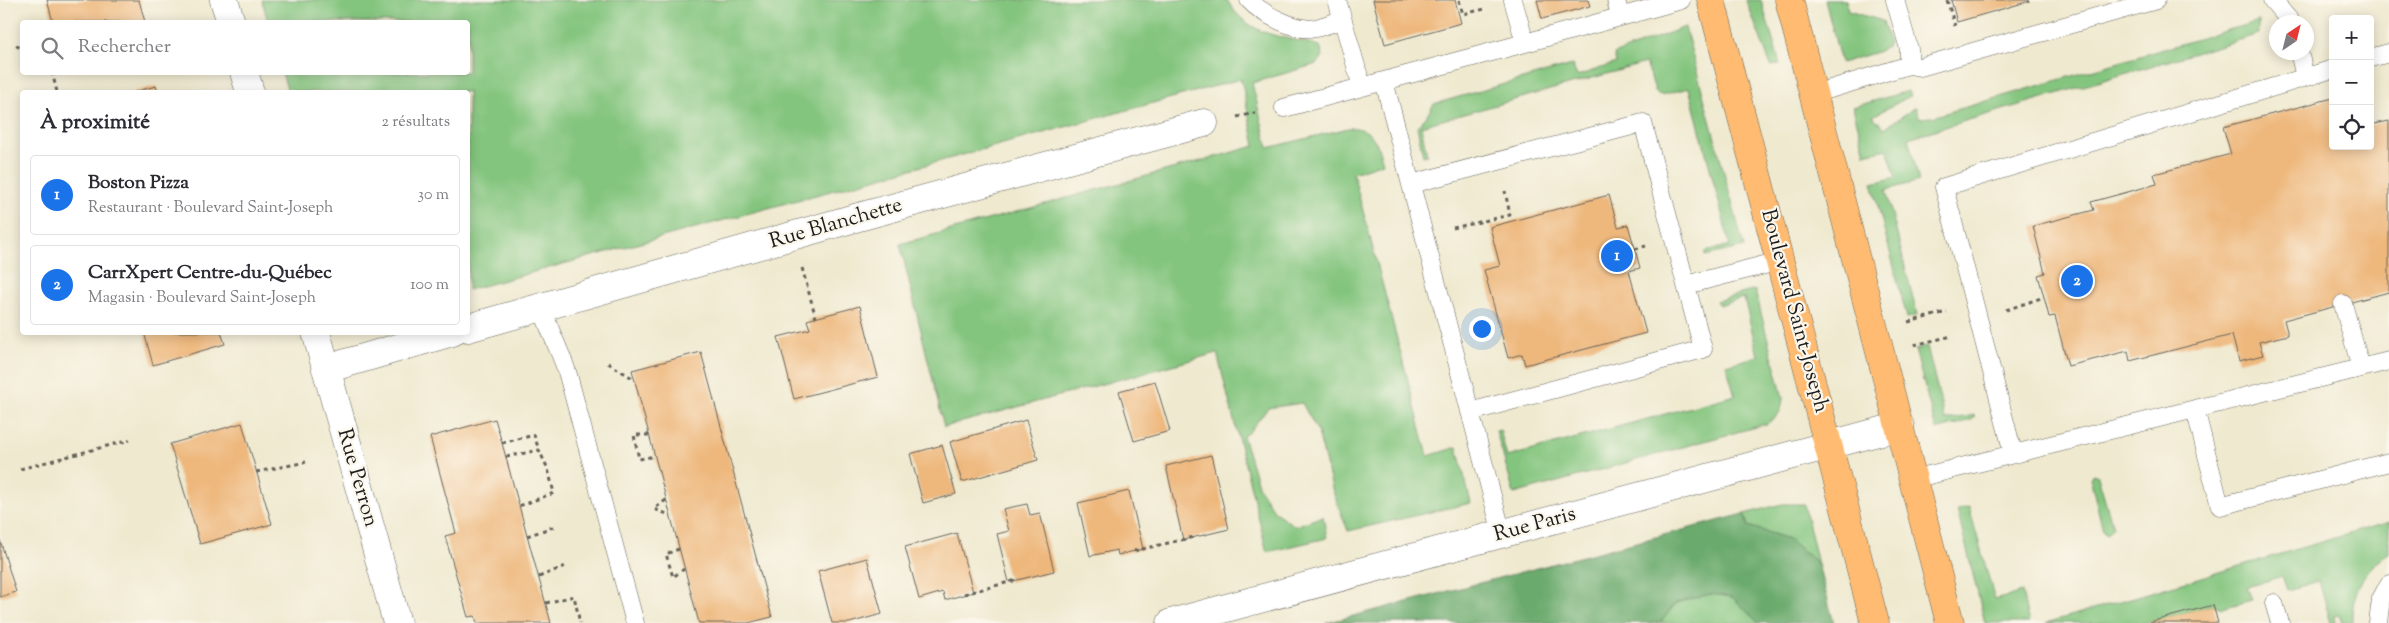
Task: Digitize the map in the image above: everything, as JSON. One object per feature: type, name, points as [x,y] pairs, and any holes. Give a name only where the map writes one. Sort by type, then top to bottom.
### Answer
[{"type":"main road","name":"Boulevard Saint-Joseph","points":[[1711,0],[1876,623]]},
{"type":"main road","points":[[1789,0],[1950,623]]},
{"type":"street","points":[[224,0],[230,20]]},
{"type":"street","points":[[245,75],[249,90]]},
{"type":"street","name":"Rue Blanchette","points":[[470,327],[1204,123]]},
{"type":"street","name":"Rue Perron","points":[[317,335],[397,623]]},
{"type":"street","points":[[326,369],[442,335]]},
{"type":"street","name":"Rue Paris","points":[[1171,623],[1900,426]]},
{"type":"lane","points":[[1249,0],[1267,16],[1305,29],[1316,28],[1342,20]]},
{"type":"lane","points":[[1337,0],[1362,87]]},
{"type":"lane","points":[[1513,0],[1525,43]]},
{"type":"lane","points":[[1616,0],[1620,18]]},
{"type":"lane","points":[[1284,108],[1681,0]]},
{"type":"lane","points":[[1894,0],[1909,49],[1909,64]]},
{"type":"lane","points":[[1814,94],[1909,64],[1920,67],[2156,0]]},
{"type":"lane","points":[[2272,0],[2285,15]]},
{"type":"lane","points":[[2374,57],[2389,53]]},
{"type":"lane","points":[[2301,60],[2305,77]]},
{"type":"lane","points":[[2013,453],[1944,187],[2329,70]]},
{"type":"lane","points":[[1384,81],[1502,534]]},
{"type":"lane","points":[[1411,184],[1643,123],[1703,349],[1470,412]]},
{"type":"lane","points":[[1686,285],[1780,261]]},
{"type":"lane","points":[[2344,304],[2361,368]]},
{"type":"lane","points":[[542,307],[550,334],[561,354],[568,375],[635,623]]},
{"type":"lane","points":[[1913,479],[2389,361]]},
{"type":"lane","points":[[2195,409],[2220,506],[2389,462]]},
{"type":"lane","points":[[2378,623],[2381,599],[2389,584]]},
{"type":"lane","points":[[2274,603],[2280,623]]},
{"type":"path","points":[[1459,0],[1463,14]]},
{"type":"path","points":[[1947,0],[1955,27]]},
{"type":"path","points":[[16,45],[20,48]]},
{"type":"path","points":[[53,75],[56,90]]},
{"type":"path","points":[[1204,123],[1284,108]]},
{"type":"path","points":[[1452,228],[1510,215],[1504,184]]},
{"type":"path","points":[[793,236],[816,318]]},
{"type":"path","points":[[2000,312],[2044,297]]},
{"type":"path","points":[[1902,323],[1947,311]]},
{"type":"path","points":[[1909,346],[1955,335]]},
{"type":"path","points":[[608,363],[634,379]]},
{"type":"path","points":[[502,443],[534,435],[548,469],[554,493],[519,506]]},
{"type":"path","points":[[648,435],[634,435],[639,459],[654,456]]},
{"type":"path","points":[[20,469],[130,440]]},
{"type":"path","points":[[506,457],[540,450]]},
{"type":"path","points":[[256,472],[306,462]]},
{"type":"path","points":[[666,500],[654,509],[670,515]]},
{"type":"path","points":[[527,536],[556,526]]},
{"type":"path","points":[[1134,551],[1194,537]]},
{"type":"path","points":[[679,550],[666,554],[673,577],[684,569]]},
{"type":"path","points":[[538,577],[568,565]]},
{"type":"path","points":[[964,594],[1017,580]]},
{"type":"path","points":[[546,603],[574,596],[580,623]]},
{"type":"green space","points":[[262,0],[1227,0],[1245,22],[1256,28],[1280,37],[1320,46],[1323,57],[1317,64],[1252,83],[1268,148],[1348,128],[1363,130],[1376,142],[1383,163],[1353,173],[1428,456],[1457,447],[1471,503],[1348,531],[1333,492],[1318,432],[1302,403],[1268,408],[1249,432],[1243,436],[1259,488],[1275,512],[1295,526],[1323,516],[1327,538],[1267,552],[1217,353],[944,427],[900,244],[1255,146],[1241,79],[470,289],[470,90],[287,90],[283,75],[470,75],[470,20],[267,20]]},
{"type":"green space","points":[[1746,0],[1761,0],[1780,64],[1771,66]]},
{"type":"green space","points":[[1825,0],[1846,0],[1848,11],[1883,21],[1889,42],[1887,47],[1841,63]]},
{"type":"green space","points":[[2259,21],[2259,34],[1908,138],[1919,181],[1886,190],[1917,315],[1907,318],[1872,183],[1896,177],[1887,149],[1865,154],[1853,107],[1908,91],[1910,96],[1873,116],[1884,128],[1916,107],[1919,118],[1932,117]]},
{"type":"green space","points":[[1685,27],[1744,247],[1705,256],[1705,252],[1730,245],[1689,88],[1661,95],[1656,93],[1646,63],[1421,126],[1427,155],[1423,156],[1417,126],[1426,117],[1434,104],[1572,65],[1577,76],[1616,63],[1614,54]]},
{"type":"green space","points":[[1755,290],[1783,398],[1779,414],[1774,419],[1766,424],[1514,494],[1496,431],[1500,430],[1507,457],[1735,395],[1726,365],[1758,356],[1744,298],[1719,305],[1716,301]]},
{"type":"green space","points":[[1927,346],[1945,420],[1975,415],[1972,420],[1936,430],[1915,350]]},
{"type":"green space","points":[[2093,474],[2098,476],[2113,527],[2107,534],[2103,531],[2090,479]]},
{"type":"green space","points":[[1782,504],[1804,504],[1818,564],[1789,539],[1748,526],[1744,514]]},
{"type":"green space","points":[[1969,507],[1995,600],[2022,592],[2029,623],[1985,623],[1957,510]]},
{"type":"green space","points":[[1744,514],[1748,526],[1789,539],[1818,564],[1834,623],[1759,623],[1732,597],[1710,594],[1676,603],[1660,623],[1326,623]]},
{"type":"green space","points":[[2389,522],[2389,553],[2373,566],[2361,583],[2354,602],[2352,623],[2342,623],[2339,615],[2335,616],[2336,623],[2331,623],[2319,581],[2287,590],[2282,576],[2247,587],[2252,600],[2222,608],[2213,605],[2147,623],[2046,623]]},
{"type":"green space","points":[[1710,594],[1732,597],[1759,623],[1660,623],[1676,603]]},
{"type":"building","points":[[47,0],[139,0],[144,20],[52,20]]},
{"type":"building","points":[[1373,0],[1455,0],[1461,23],[1385,44]]},
{"type":"building","points":[[1537,0],[1588,0],[1590,6],[1542,19]]},
{"type":"building","points":[[1951,0],[2029,0],[2030,1],[1957,22]]},
{"type":"building","points":[[156,86],[157,90],[141,90]]},
{"type":"building","points":[[2329,99],[2329,150],[2374,150],[2374,124],[2389,121],[2389,292],[2284,320],[2288,335],[2259,342],[2263,355],[2239,361],[2232,335],[2130,361],[2128,351],[2068,366],[2055,316],[2049,317],[2038,275],[2045,273],[2033,226],[2094,210],[2091,202],[2157,184],[2154,174],[2231,154],[2223,127]]},
{"type":"building","points":[[1609,195],[1618,227],[1628,225],[1635,249],[1640,268],[1629,271],[1646,333],[1525,365],[1522,354],[1508,358],[1484,270],[1500,266],[1490,227]]},
{"type":"building","points":[[860,306],[878,377],[794,399],[778,337],[810,329],[807,320]]},
{"type":"building","points":[[145,335],[222,335],[225,344],[153,365]]},
{"type":"building","points":[[701,352],[772,617],[748,623],[699,623],[632,370]]},
{"type":"building","points":[[1155,381],[1170,431],[1134,441],[1119,391]]},
{"type":"building","points":[[495,419],[551,623],[477,623],[475,616],[468,617],[445,536],[456,533],[430,437]]},
{"type":"building","points":[[1026,420],[1038,460],[962,482],[950,442]]},
{"type":"building","points":[[242,423],[272,524],[200,544],[170,444]]},
{"type":"building","points":[[942,445],[956,494],[923,503],[910,454]]},
{"type":"building","points":[[1211,455],[1229,529],[1183,540],[1166,466]]},
{"type":"building","points":[[1129,491],[1143,549],[1118,555],[1117,550],[1090,556],[1078,503]]},
{"type":"building","points":[[1027,504],[1030,515],[1040,513],[1054,571],[1009,582],[997,534],[1009,531],[1003,509]]},
{"type":"building","points":[[957,533],[973,592],[945,600],[943,592],[919,599],[905,547]]},
{"type":"building","points":[[0,540],[16,592],[0,597]]},
{"type":"building","points":[[867,558],[882,614],[849,623],[832,623],[818,571]]},
{"type":"building","points":[[2213,605],[2218,623],[2150,623],[2150,622]]},
{"type":"place","name":"Boston Pizza","points":[[1617,256]]},
{"type":"place","name":"CarrXpert Centre-du-Québec","points":[[2077,281]]}]
